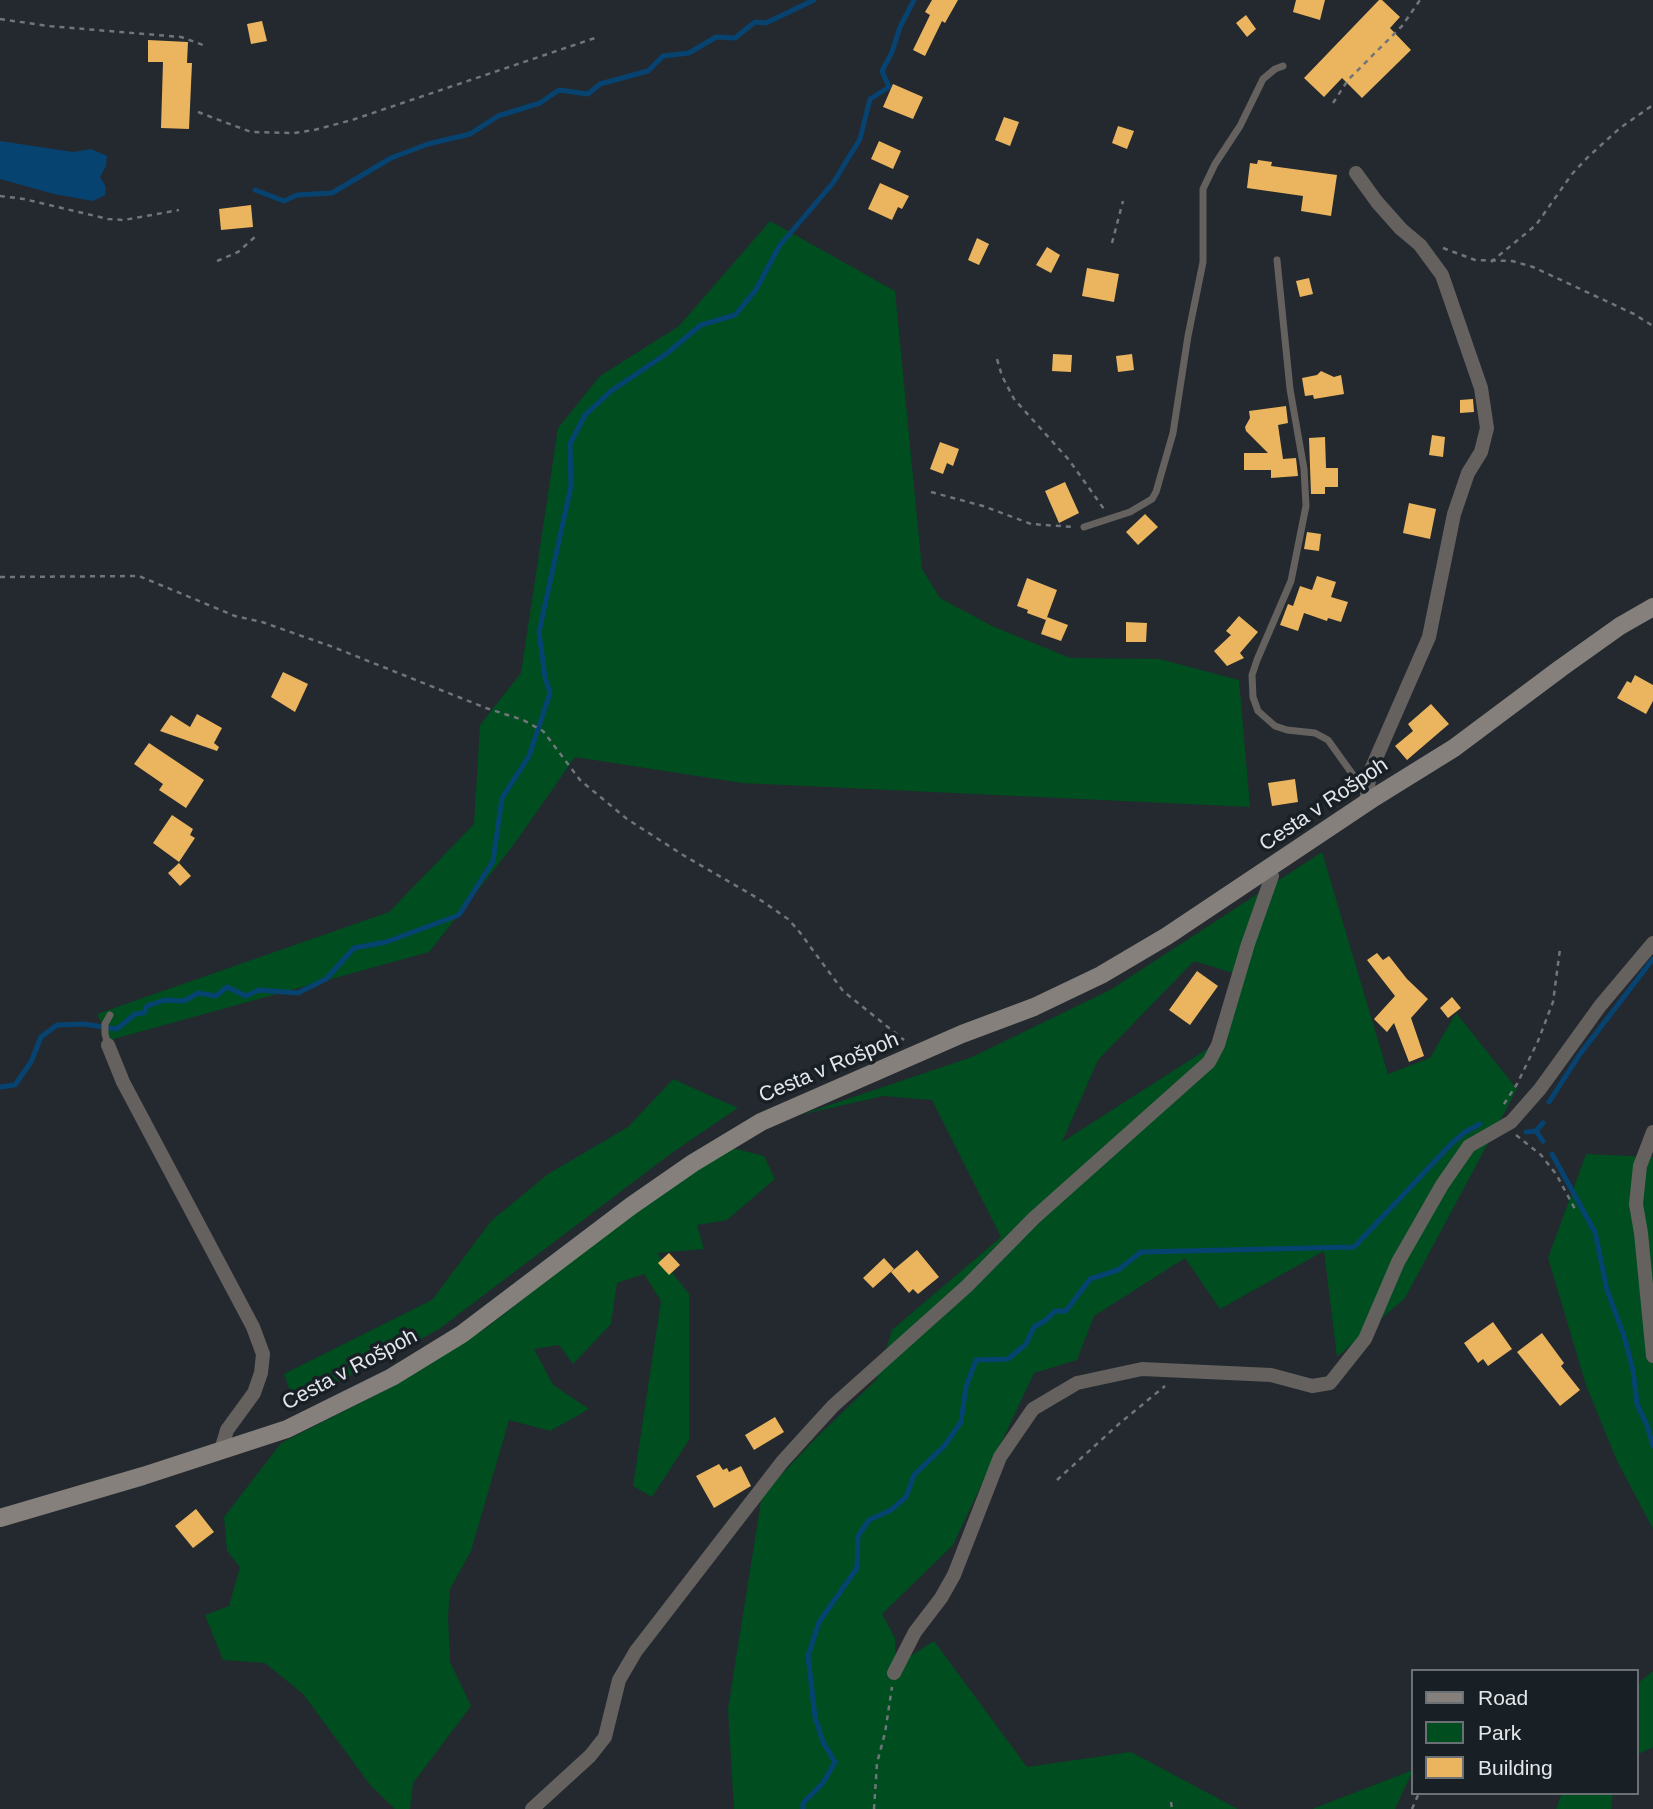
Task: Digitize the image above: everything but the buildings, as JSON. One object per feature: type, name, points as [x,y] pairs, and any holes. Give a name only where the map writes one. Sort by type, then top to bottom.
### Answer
[{"type":"street","points":[[1356,173],[1390,218],[1420,245],[1442,275],[1481,388],[1487,428],[1481,452],[1468,473],[1454,514],[1430,637],[1370,772],[1366,798]]},
{"type":"street","name":"Cesta v Rošpoh","points":[[0,1518],[143,1476],[287,1429],[392,1377],[462,1334],[631,1206],[693,1163],[761,1122],[1034,1007],[1101,975],[1167,936],[1269,869],[1366,798],[1454,748],[1620,626],[1653,607]]},
{"type":"street","points":[[532,1809],[590,1756],[605,1737],[619,1680],[636,1651],[782,1462],[833,1406],[967,1286],[1064,1191],[1209,1062],[1218,1045],[1248,944],[1272,876],[1269,869]]},
{"type":"street","points":[[894,1673],[915,1632],[942,1598],[954,1575],[1000,1457],[1033,1409],[1077,1383],[1142,1369],[1271,1375],[1312,1386],[1330,1383],[1366,1339],[1398,1262],[1442,1185],[1469,1146],[1509,1124],[1540,1089],[1600,1006],[1653,943]]},
{"type":"street","points":[[108,1045],[123,1082],[254,1327],[263,1354],[261,1373],[254,1394],[227,1430],[221,1450]]},
{"type":"street","points":[[1653,1132],[1640,1166],[1636,1205],[1653,1356]]},
{"type":"lane","points":[[1084,527],[1130,512],[1152,499],[1160,483],[1173,433],[1203,262],[1203,189],[1215,164],[1240,126],[1263,79],[1283,66]]},
{"type":"lane","points":[[1277,260],[1290,389],[1305,479],[1306,506],[1291,581],[1252,675],[1253,697],[1258,710],[1275,726],[1315,733],[1328,740],[1366,798]]},
{"type":"lane","points":[[108,1045],[105,1024],[110,1015]]},
{"type":"path","points":[[1333,103],[1348,80],[1402,26],[1420,0]]},
{"type":"path","points":[[0,19],[48,26],[181,37],[206,46]]},
{"type":"path","points":[[198,113],[251,132],[294,133],[314,130],[595,38]]},
{"type":"path","points":[[1491,262],[1536,225],[1572,174],[1588,157],[1620,128],[1653,105]]},
{"type":"path","points":[[0,196],[108,219],[124,220],[179,210]]},
{"type":"path","points":[[1112,243],[1123,201]]},
{"type":"path","points":[[217,261],[238,252],[256,236]]},
{"type":"path","points":[[1420,245],[1438,246],[1475,260],[1512,261],[1533,267],[1634,314],[1653,326]]},
{"type":"path","points":[[997,359],[1014,399],[1069,460],[1112,520]]},
{"type":"path","points":[[931,492],[975,503],[1031,524],[1084,527]]},
{"type":"path","points":[[0,577],[139,576],[216,608],[314,640],[523,720],[543,731],[580,780],[627,819],[760,899],[788,919],[835,983],[920,1053]]},
{"type":"path","points":[[1560,949],[1553,1002],[1523,1073],[1502,1108],[1509,1124],[1556,1174],[1575,1209]]},
{"type":"path","points":[[1058,1480],[1163,1387],[1192,1371]]},
{"type":"path","points":[[874,1809],[877,1763],[885,1732],[894,1673]]},
{"type":"path","points":[[1171,1802],[1172,1809]]},
{"type":"green space","points":[[770,221],[895,291],[922,569],[940,598],[992,626],[1070,658],[1159,659],[1239,680],[1250,807],[742,783],[575,757],[515,843],[429,952],[110,1040],[97,1014],[389,912],[474,824],[480,725],[521,673],[558,428],[600,376],[679,326]]},
{"type":"green space","points":[[1322,852],[1388,1074],[1430,1058],[1456,1013],[1517,1089],[1405,1298],[1337,1357],[1324,1251],[1220,1309],[1185,1258],[1094,1316],[1077,1360],[1034,1373],[953,1545],[882,1614],[895,1638],[896,1665],[934,1641],[1027,1767],[1131,1752],[1238,1809],[734,1809],[728,1709],[762,1495],[877,1379],[892,1330],[1001,1237],[932,1100],[883,1096],[800,1115],[972,1057],[1110,990]],"holes":[[[1194,961],[1240,975],[1226,1037],[1062,1142],[1098,1060]]]},
{"type":"green space","points":[[673,1079],[738,1108],[673,1152],[439,1329],[375,1364],[294,1402],[284,1374],[432,1300],[491,1221],[548,1174],[628,1127]]},
{"type":"green space","points":[[733,1148],[764,1156],[775,1179],[727,1220],[697,1225],[704,1249],[657,1253],[689,1294],[689,1440],[652,1497],[633,1486],[661,1301],[644,1274],[617,1283],[611,1324],[573,1364],[559,1345],[534,1349],[553,1385],[589,1409],[550,1431],[509,1420],[471,1551],[450,1589],[450,1662],[471,1706],[413,1783],[410,1809],[395,1809],[371,1786],[303,1694],[265,1663],[223,1660],[205,1615],[229,1606],[240,1567],[227,1551],[224,1517],[281,1443],[390,1388],[486,1328],[653,1197]]},
{"type":"green space","points":[[1586,1154],[1653,1157],[1653,1529],[1617,1461],[1586,1385],[1548,1258]]},
{"type":"green space","points":[[1653,1671],[1653,1747],[1639,1754],[1639,1682]]},
{"type":"green space","points":[[1412,1770],[1395,1809],[1312,1809]]},
{"type":"green space","points":[[1561,1795],[1613,1795],[1611,1809],[1556,1809]]},
{"type":"water","points":[[0,141],[73,152],[91,149],[107,156],[106,166],[100,177],[106,187],[105,195],[93,201],[54,194],[0,179]]},
{"type":"waterway","points":[[255,190],[284,201],[297,195],[332,193],[391,158],[428,144],[470,134],[498,116],[540,103],[559,90],[588,94],[600,84],[648,71],[663,56],[689,53],[716,37],[735,38],[755,22],[766,23],[814,0]]},
{"type":"waterway","points":[[0,1087],[15,1085],[31,1062],[41,1037],[57,1025],[84,1024],[117,1029],[135,1014],[144,1013],[147,1006],[165,1000],[184,1001],[198,993],[216,996],[227,987],[246,996],[259,990],[298,993],[326,979],[354,948],[386,942],[459,915],[493,861],[502,798],[529,756],[550,693],[539,632],[571,486],[570,444],[585,415],[611,391],[666,354],[701,325],[735,315],[755,291],[780,245],[833,183],[860,139],[870,99],[889,87],[882,71],[914,0]]},
{"type":"waterway","points":[[1549,1102],[1580,1054],[1653,959]]},
{"type":"waterway","points":[[1526,1132],[1536,1131],[1543,1123]]},
{"type":"waterway","points":[[803,1809],[803,1803],[823,1783],[835,1762],[823,1742],[815,1717],[808,1656],[819,1622],[857,1568],[858,1536],[869,1520],[891,1510],[906,1497],[914,1475],[945,1445],[961,1422],[966,1387],[976,1360],[1008,1359],[1026,1344],[1034,1327],[1055,1311],[1066,1311],[1090,1279],[1118,1270],[1141,1252],[1354,1247],[1451,1144],[1480,1124]]},
{"type":"waterway","points":[[1536,1131],[1543,1141]]},
{"type":"waterway","points":[[1552,1154],[1595,1232],[1607,1290],[1633,1370],[1637,1404],[1653,1446]]}]
